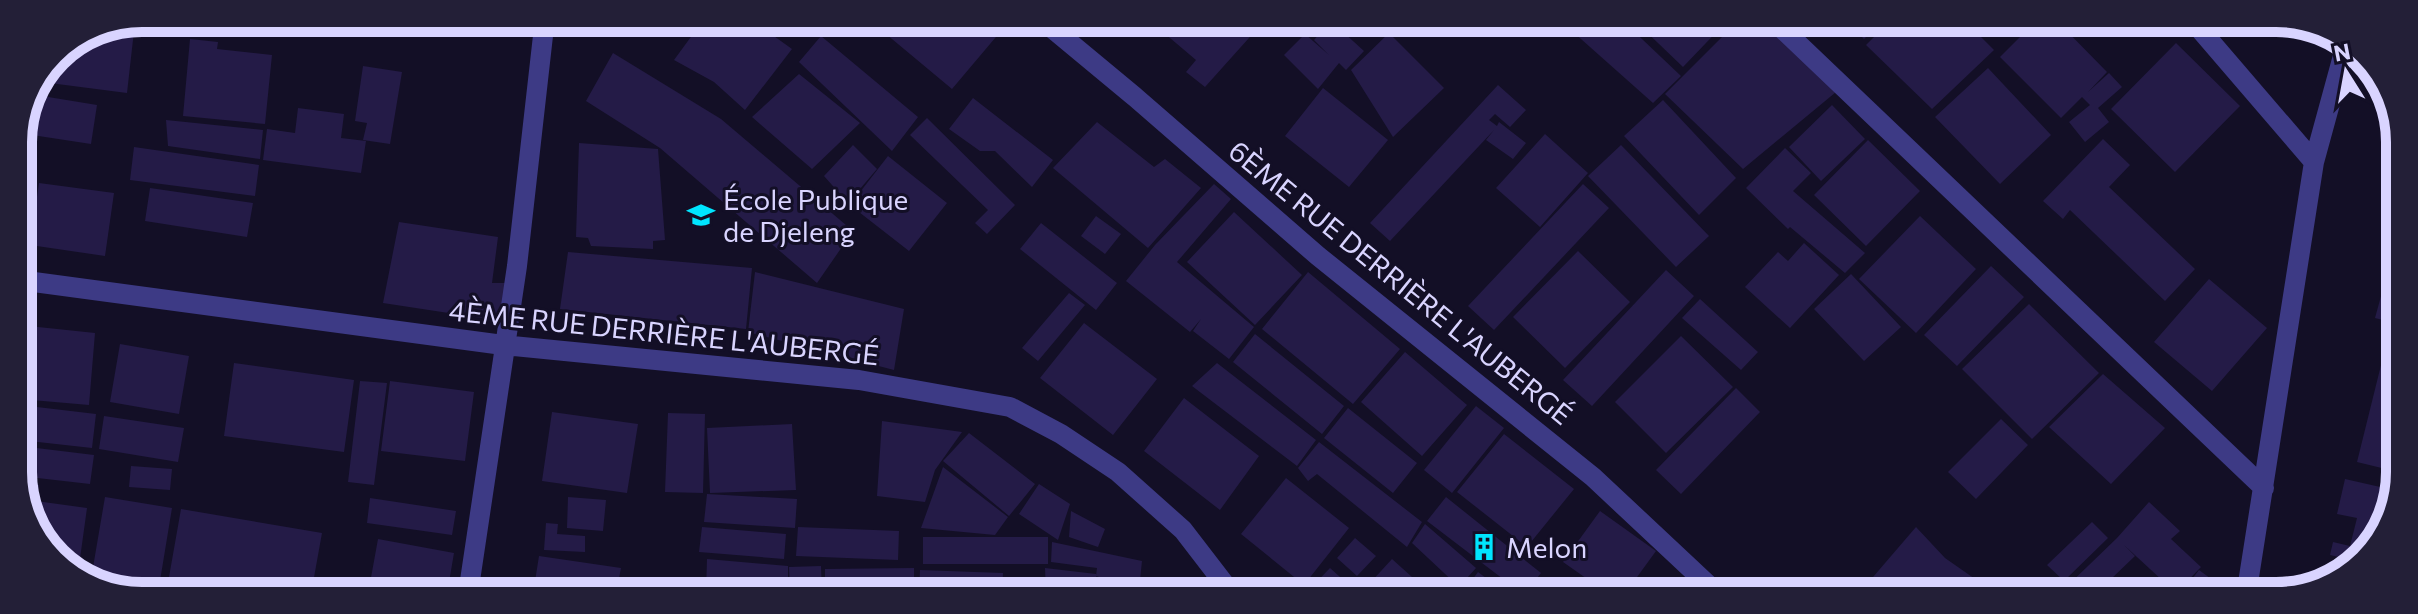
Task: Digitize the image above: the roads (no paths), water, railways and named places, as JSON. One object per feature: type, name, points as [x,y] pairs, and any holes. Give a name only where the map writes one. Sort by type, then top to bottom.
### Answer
[{"type":"street","points":[[470,582],[517,266],[543,32]]},
{"type":"street","name":"6ÈME RUE DERRIÈRE L'AUBERGÉ","points":[[1057,32],[1318,256],[1593,477],[1705,582]]},
{"type":"street","points":[[1786,32],[2264,488]]},
{"type":"street","points":[[2202,32],[2314,162]]},
{"type":"street","points":[[2248,582],[2314,162],[2343,55]]},
{"type":"street","name":"4ÈME RUE DERRIÈRE L'AUBERGÉ","points":[[32,282],[503,345],[859,380],[1010,407],[1061,434],[1118,472],[1183,530],[1223,582]]},
{"type":"place","name":"École Publique de Djeleng","points":[[701,215]]},
{"type":"place","name":"Melon","points":[[1484,547]]}]
